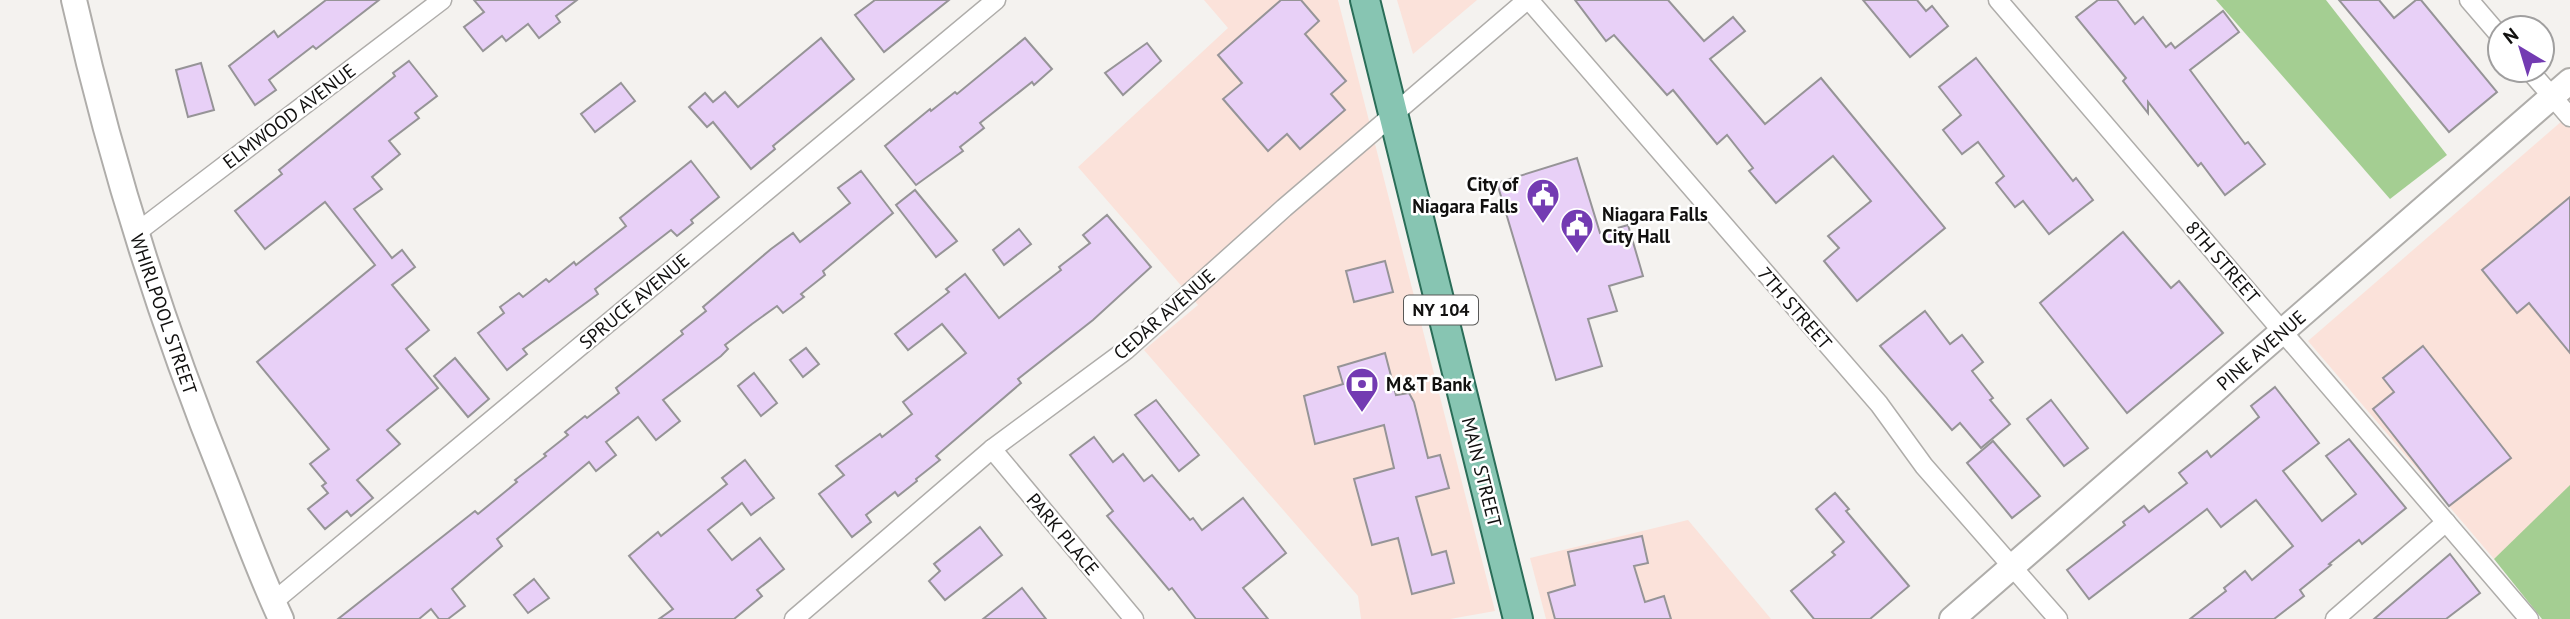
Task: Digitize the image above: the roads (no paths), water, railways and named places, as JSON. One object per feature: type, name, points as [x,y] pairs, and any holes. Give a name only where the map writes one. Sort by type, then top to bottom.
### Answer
[{"type":"main road","name":"WHIRLPOOL STREET","points":[[74,0],[89,66],[136,233],[188,388],[277,610]]},
{"type":"main road","name":"MAIN STREET","points":[[1365,0],[1518,619]]},
{"type":"main road","name":"PINE AVENUE","points":[[1952,619],[2561,89]]},
{"type":"street","name":"ELMWOOD AVENUE","points":[[136,233],[442,0]]},
{"type":"street","name":"SPRUCE AVENUE","points":[[277,610],[996,0]]},
{"type":"street","name":"CEDAR AVENUE","points":[[794,619],[992,449],[1126,350],[1284,208],[1528,0]]},
{"type":"street","name":"7TH STREET","points":[[1528,0],[1879,404],[1924,466],[2058,619]]},
{"type":"street","name":"8TH STREET","points":[[1998,0],[2529,619]]},
{"type":"street","points":[[2469,0],[2486,20]]},
{"type":"street","points":[[2561,89],[2570,117]]},
{"type":"street","name":"PARK PLACE","points":[[992,449],[1134,619]]},
{"type":"street","points":[[2334,619],[2446,522]]},
{"type":"place","name":"City of Niagara Falls","points":[[1543,225]]},
{"type":"place","name":"Niagara Falls City Hall","points":[[1577,255]]},
{"type":"place","name":"M&T Bank","points":[[1362,414]]}]
